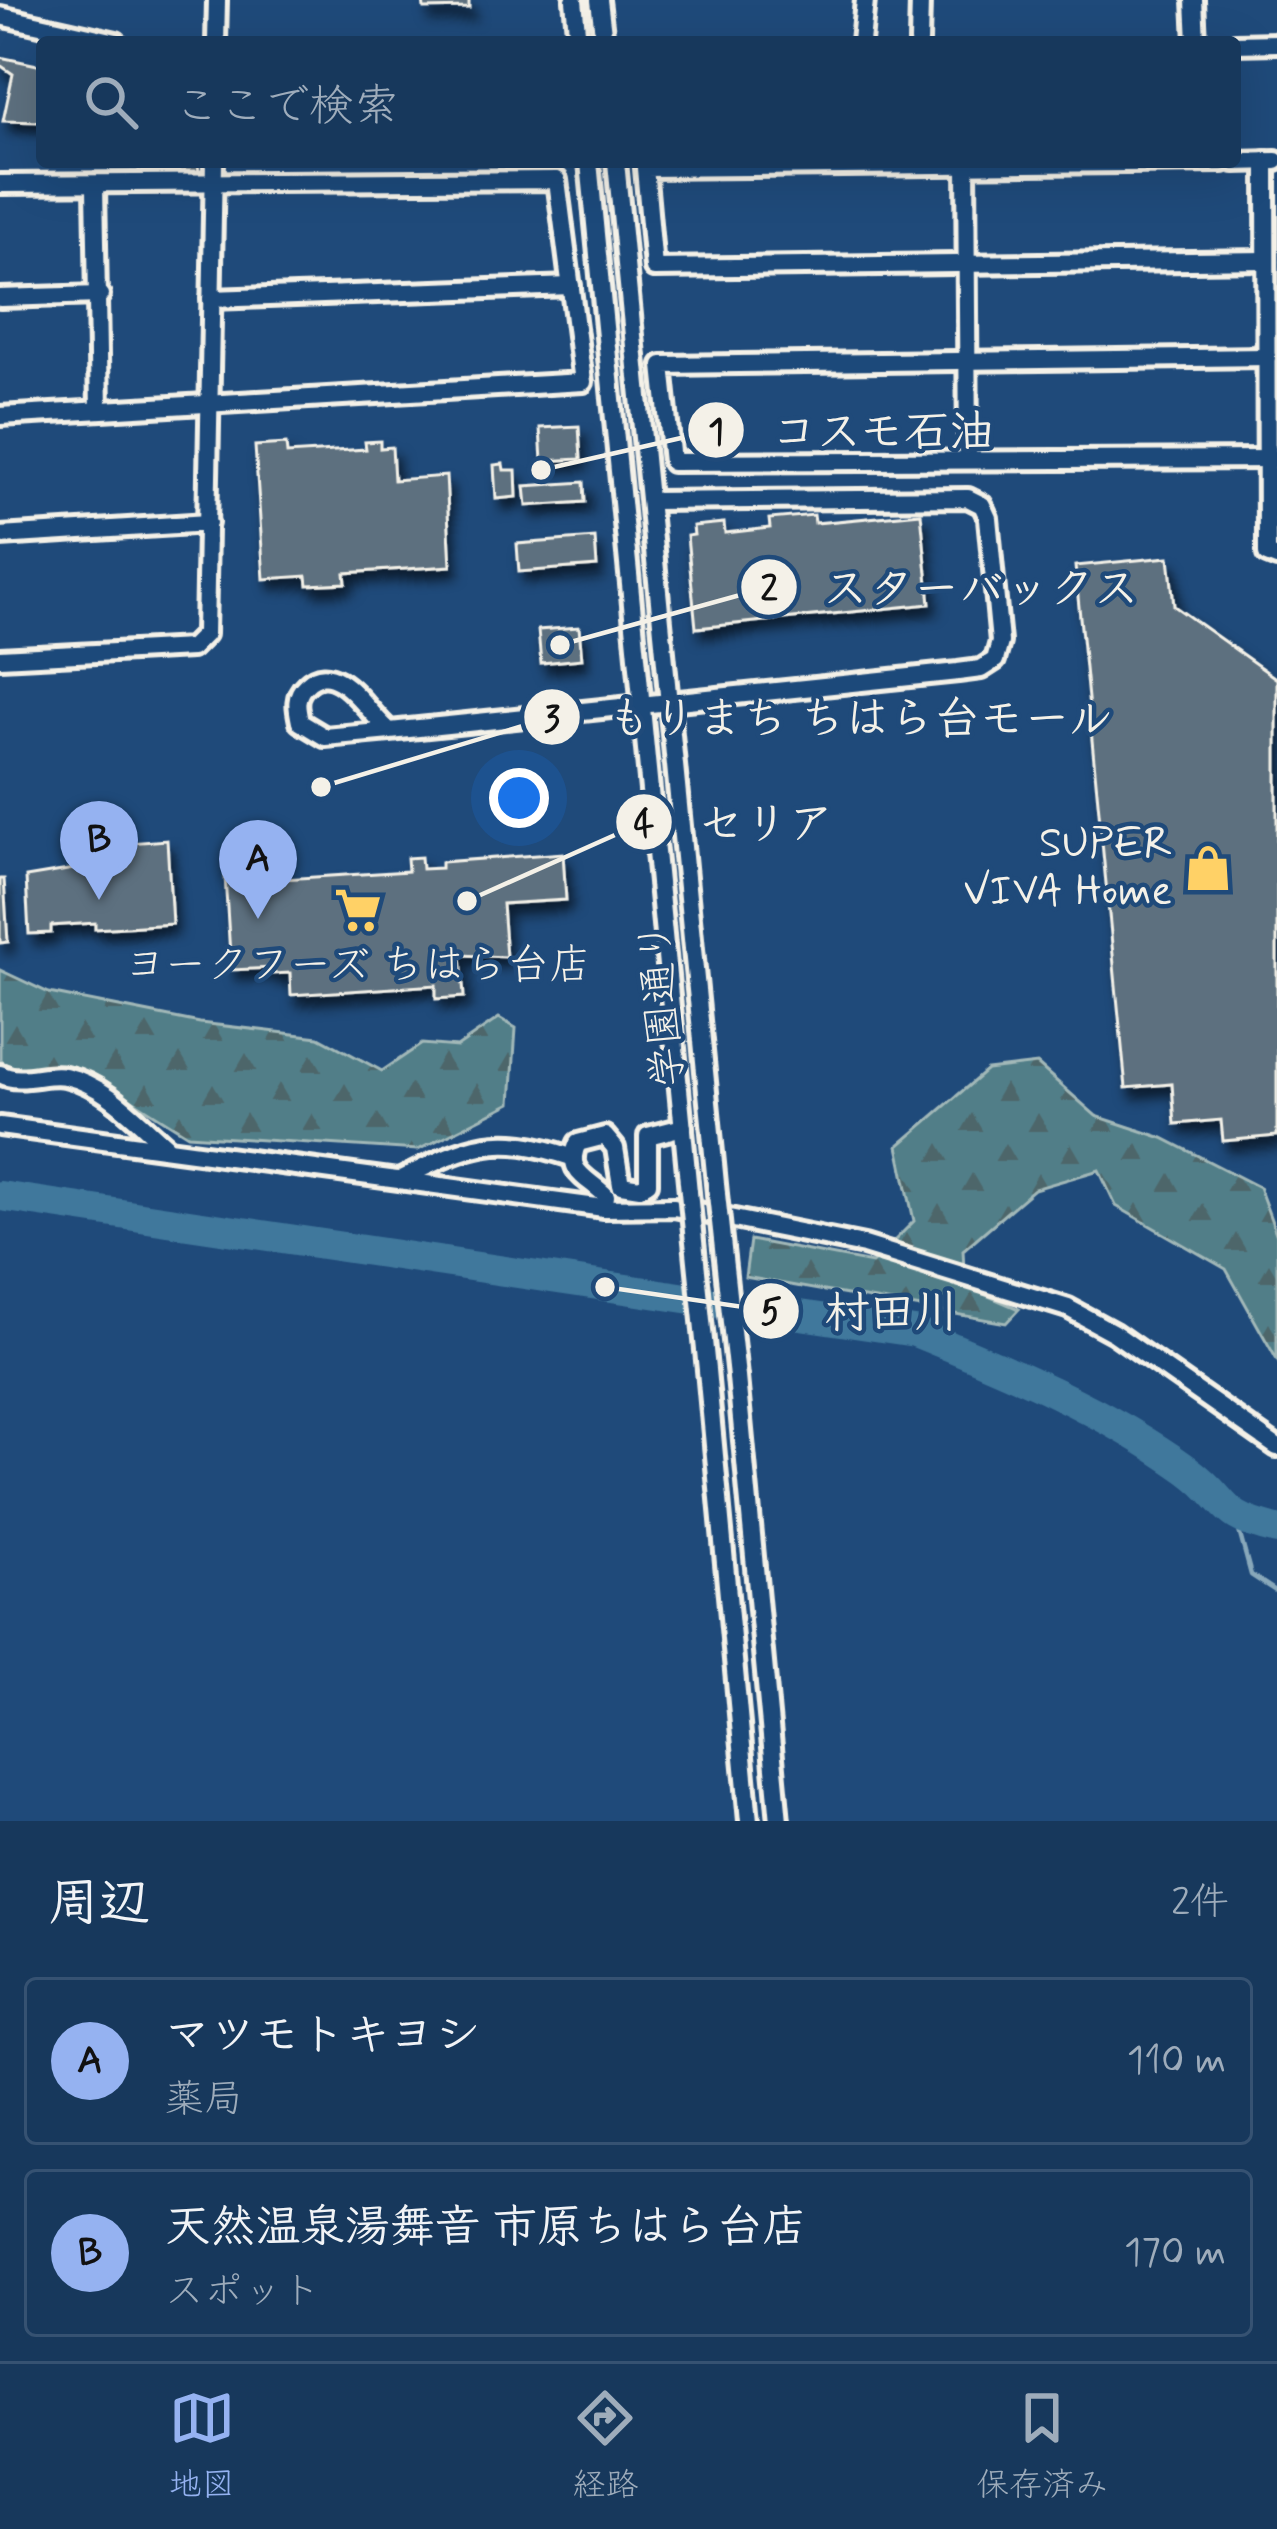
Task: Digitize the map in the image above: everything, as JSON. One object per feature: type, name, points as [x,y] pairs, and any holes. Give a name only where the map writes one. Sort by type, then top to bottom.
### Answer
[{"type":"street","points":[[216,36],[217,0]]},
{"type":"street","points":[[574,0],[577,36]]},
{"type":"street","points":[[599,0],[603,36]]},
{"type":"street","points":[[862,36],[865,0]]},
{"type":"street","points":[[919,36],[920,0]]},
{"type":"street","points":[[1194,0],[1196,36]]},
{"type":"street","points":[[0,16],[89,36]]},
{"type":"street","points":[[1241,44],[1277,44]]},
{"type":"street","points":[[1241,162],[1271,161],[1266,260],[1273,459],[1267,554],[1277,558]]},
{"type":"street","points":[[0,658],[191,648],[200,643],[206,626],[214,168]]},
{"type":"street","name":"学園通り","points":[[591,168],[749,1821]]},
{"type":"street","name":"学園通り","points":[[617,168],[779,1821]]},
{"type":"street","points":[[645,168],[654,268],[1266,260]]},
{"type":"street","points":[[966,168],[968,459]]},
{"type":"street","points":[[0,184],[95,187],[557,180],[583,382],[0,416]]},
{"type":"street","points":[[95,187],[99,410]]},
{"type":"street","points":[[212,299],[571,286]]},
{"type":"street","points":[[0,298],[100,295]]},
{"type":"street","points":[[1268,357],[662,365],[672,463],[1273,459]]},
{"type":"street","points":[[390,731],[338,679],[319,677],[304,686],[296,702],[299,722],[325,737],[390,731],[981,669],[994,660],[1000,642],[988,518],[982,505],[968,498],[651,501]]},
{"type":"street","points":[[0,536],[208,523]]},
{"type":"street","points":[[0,1074],[10,1079],[63,1075],[107,1094],[167,1146]]},
{"type":"street","points":[[0,1126],[604,1208],[674,1207],[863,1245],[1068,1308],[1114,1333],[1277,1447]]},
{"type":"street","points":[[604,1208],[606,1196],[575,1172],[571,1157],[578,1143],[605,1136],[614,1148],[621,1186],[640,1188],[648,1183],[648,1136],[683,1127]]},
{"type":"street","points":[[403,1178],[470,1144],[523,1142],[571,1157]]},
{"type":"green space","points":[[0,970],[49,993],[200,1023],[319,1037],[382,1071],[422,1044],[457,1047],[499,1018],[516,1028],[511,1103],[418,1150],[188,1135],[86,1071],[10,1067],[0,1060]]},
{"type":"green space","points":[[1037,1064],[1096,1116],[1163,1138],[1259,1187],[1277,1236],[1277,1360],[1226,1269],[1116,1206],[1099,1170],[1034,1189],[963,1250],[965,1286],[1019,1309],[1006,1323],[745,1277],[750,1240],[872,1263],[914,1221],[898,1146],[987,1070]]},
{"type":"building","points":[[423,0],[469,0],[469,8],[424,9]]},
{"type":"building","points":[[0,57],[36,65],[36,122],[3,121],[13,74],[0,65]]},
{"type":"building","points":[[139,168],[198,168],[199,175],[139,178]]},
{"type":"building","points":[[579,426],[581,459],[542,461],[540,428]]},
{"type":"building","points":[[380,441],[380,448],[392,447],[394,480],[446,476],[451,566],[345,573],[346,583],[308,585],[307,576],[264,579],[255,446],[286,444],[287,454],[366,449],[365,442]]},
{"type":"building","points":[[503,464],[504,470],[516,470],[517,497],[496,499],[494,465]]},
{"type":"building","points":[[584,482],[585,502],[527,506],[525,486]]},
{"type":"building","points":[[921,513],[930,604],[696,628],[687,536],[694,535],[693,526],[724,523],[725,533],[770,528],[769,519],[814,515],[815,523]]},
{"type":"building","points":[[595,538],[597,566],[519,572],[517,544]]},
{"type":"building","points":[[1169,557],[1174,606],[1277,679],[1277,1136],[1223,1141],[1221,1120],[1175,1124],[1172,1084],[1126,1088],[1075,566]]},
{"type":"building","points":[[579,627],[582,659],[541,663],[538,630]]},
{"type":"building","points":[[167,840],[172,924],[95,929],[95,923],[51,926],[51,933],[29,934],[26,877],[92,866],[90,846]]},
{"type":"building","points":[[563,853],[566,900],[502,904],[506,957],[461,955],[464,997],[436,999],[436,985],[291,995],[290,973],[272,974],[272,968],[231,970],[225,876],[283,872],[284,879],[408,871],[407,858],[421,857],[422,869],[441,868],[441,862]]},
{"type":"building","points":[[0,879],[4,879],[8,942],[0,943]]},
{"type":"waterway","points":[[0,1196],[915,1332],[1090,1410],[1188,1470],[1233,1513],[1277,1530]]},
{"type":"waterway","points":[[1236,1520],[1251,1575],[1277,1592]]},
{"type":"place","name":"コスモ石油","points":[[541,470]]},
{"type":"place","name":"スターバックス","points":[[560,645]]},
{"type":"place","name":"もりまち ちはら台モール","points":[[321,787]]},
{"type":"place","name":"SUPER VIVA Home","points":[[1208,868]]},
{"type":"place","name":"天然温泉湯舞音 市原ちはら台店","points":[[99,900]]},
{"type":"place","name":"セリア","points":[[467,901]]},
{"type":"place","name":"ヨークフーズ ちはら台店","points":[[358,910]]},
{"type":"place","name":"マツモトキヨシ","points":[[258,919]]},
{"type":"place","name":"村田川","points":[[605,1287]]}]
